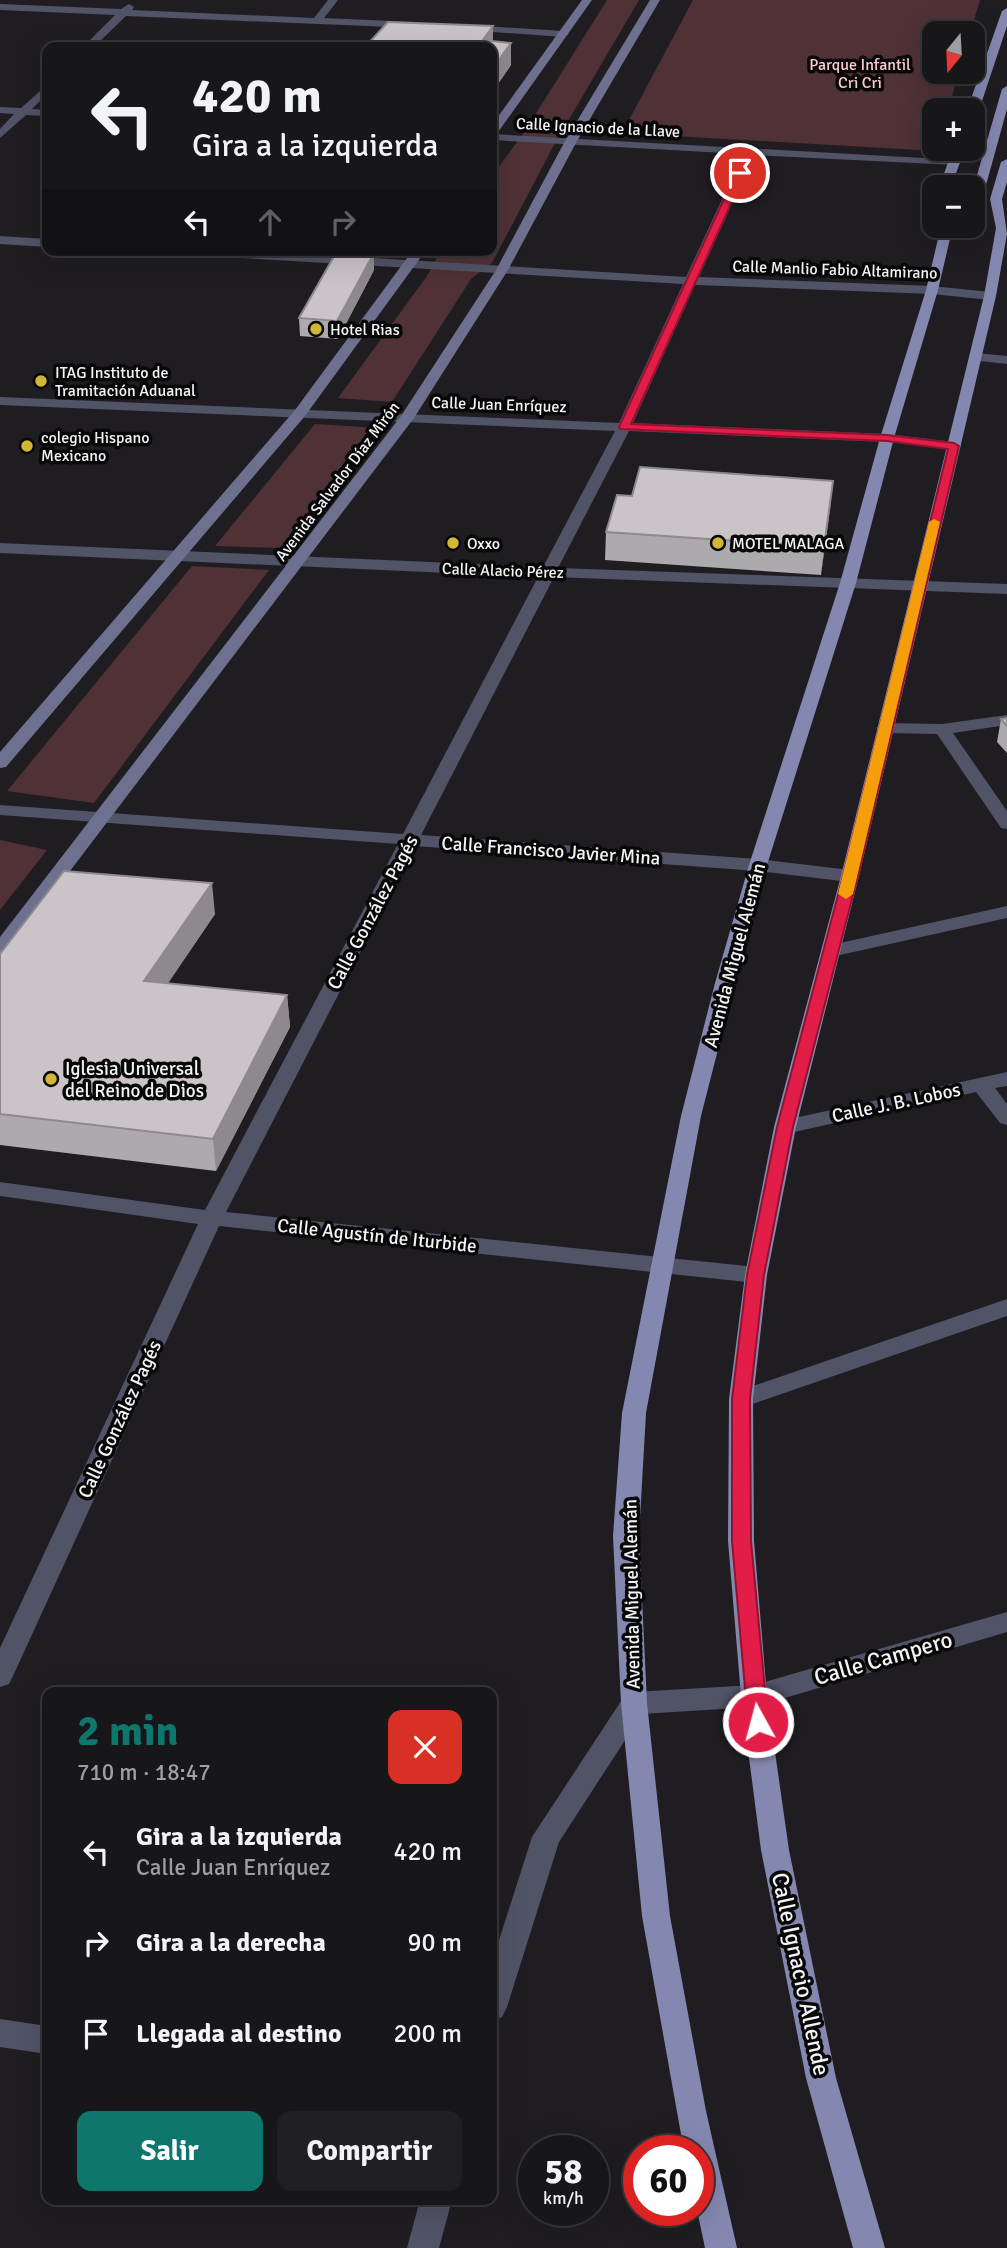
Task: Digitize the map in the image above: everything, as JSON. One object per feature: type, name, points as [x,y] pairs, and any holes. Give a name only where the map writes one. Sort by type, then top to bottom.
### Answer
[{"type":"main road","points":[[497,128],[586,0]]},
{"type":"main road","name":"Avenida Salvador Díaz Mirón","points":[[0,950],[407,418],[502,270],[571,141],[655,0]]},
{"type":"main road","points":[[977,98],[1007,11]]},
{"type":"main road","points":[[983,175],[1007,89]]},
{"type":"main road","points":[[950,175],[955,162]]},
{"type":"main road","points":[[754,1696],[741,1541],[741,1399],[756,1275],[785,1127],[850,876],[990,296],[1005,225],[996,199],[1007,162]]},
{"type":"main road","name":"Avenida Miguel Alemán","points":[[634,1703],[626,1536],[634,1413],[691,1116],[758,865],[848,583],[887,438],[932,290],[944,238]]},
{"type":"main road","points":[[0,763],[300,413],[416,256]]},
{"type":"main road","name":"Calle Ignacio Allende","points":[[754,1696],[775,1850],[818,2065],[869,2248]]},
{"type":"main road","points":[[634,1703],[656,1916],[691,2110],[722,2248]]},
{"type":"street","points":[[93,42],[136,0]]},
{"type":"street","points":[[317,20],[333,0]]},
{"type":"street","points":[[0,7],[427,26]]},
{"type":"street","points":[[454,28],[564,34]]},
{"type":"street","points":[[0,135],[42,93]]},
{"type":"street","points":[[0,110],[42,113]]},
{"type":"street","name":"Calle Ignacio de la Llave","points":[[497,135],[955,162]]},
{"type":"street","name":"Calle González Pagés","points":[[0,1676],[212,1218],[624,427],[750,151]]},
{"type":"street","points":[[2,242],[42,243]]},
{"type":"street","name":"Calle Manlio Fabio Altamirano","points":[[276,256],[692,281],[932,290],[990,296]]},
{"type":"street","points":[[976,357],[1007,360]]},
{"type":"street","name":"Calle Juan Enríquez","points":[[0,401],[887,438],[954,446]]},
{"type":"street","name":"Calle Alacio Pérez","points":[[0,548],[297,563],[1007,589]]},
{"type":"street","points":[[885,728],[942,729],[1007,720]]},
{"type":"street","points":[[942,729],[1007,824]]},
{"type":"street","name":"Calle Francisco Javier Mina","points":[[0,810],[758,865],[850,876]]},
{"type":"street","points":[[831,951],[1007,912]]},
{"type":"street","name":"Calle J. B. Lobos","points":[[785,1127],[1007,1079]]},
{"type":"street","points":[[981,1084],[1007,1118]]},
{"type":"street","name":"Calle Agustín de Iturbide","points":[[0,1189],[212,1218],[662,1263],[756,1275]]},
{"type":"street","points":[[741,1399],[1007,1307]]},
{"type":"street","name":"Calle Campero","points":[[634,1703],[754,1696],[1007,1622]]},
{"type":"street","points":[[497,1991],[546,1837],[634,1703]]},
{"type":"street","points":[[0,2033],[42,2039]]},
{"type":"street","points":[[423,2248],[435,2205]]},
{"type":"green space","points":[[607,0],[639,0],[554,145],[497,253],[497,169],[525,131]]},
{"type":"green space","name":"Parque Infantil Cri Cri","points":[[693,0],[980,0],[974,21],[922,21],[922,84],[956,84],[951,98],[922,98],[922,150],[622,133]]},
{"type":"green space","points":[[438,256],[496,256],[492,263],[471,279],[392,402],[338,398],[427,276]]},
{"type":"green space","points":[[315,424],[379,428],[283,548],[215,546]]},
{"type":"green space","points":[[192,566],[269,570],[94,803],[7,791]]},
{"type":"green space","points":[[0,840],[47,850],[0,910]]},
{"type":"building","points":[[388,22],[493,26],[483,40],[511,43],[497,62],[497,42],[370,42]]},
{"type":"building","points":[[334,256],[372,256],[337,321],[299,318]]},
{"type":"building","points":[[640,467],[833,481],[824,547],[606,532],[617,495],[632,496]]},
{"type":"building","points":[[64,871],[212,883],[144,981],[287,995],[213,1139],[0,1114],[0,954]]},
{"type":"slow traffic","points":[[846,894],[934,522]]},
{"type":"place","name":"Hotel Rias","points":[[316,329]]},
{"type":"place","name":"ITAG Instituto de Tramitación Aduanal","points":[[41,381]]},
{"type":"place","name":"colegio Hispano Mexicano","points":[[27,446]]},
{"type":"place","name":"Oxxo","points":[[453,543]]},
{"type":"place","name":"MOTEL MALAGA","points":[[718,543]]},
{"type":"place","name":"Iglesia Universal del Reino de Dios","points":[[51,1079]]},
{"type":"route","points":[[740,173],[624,427],[887,438],[954,446],[850,876],[785,1127],[756,1275],[741,1399],[741,1541],[758,1722]]}]
